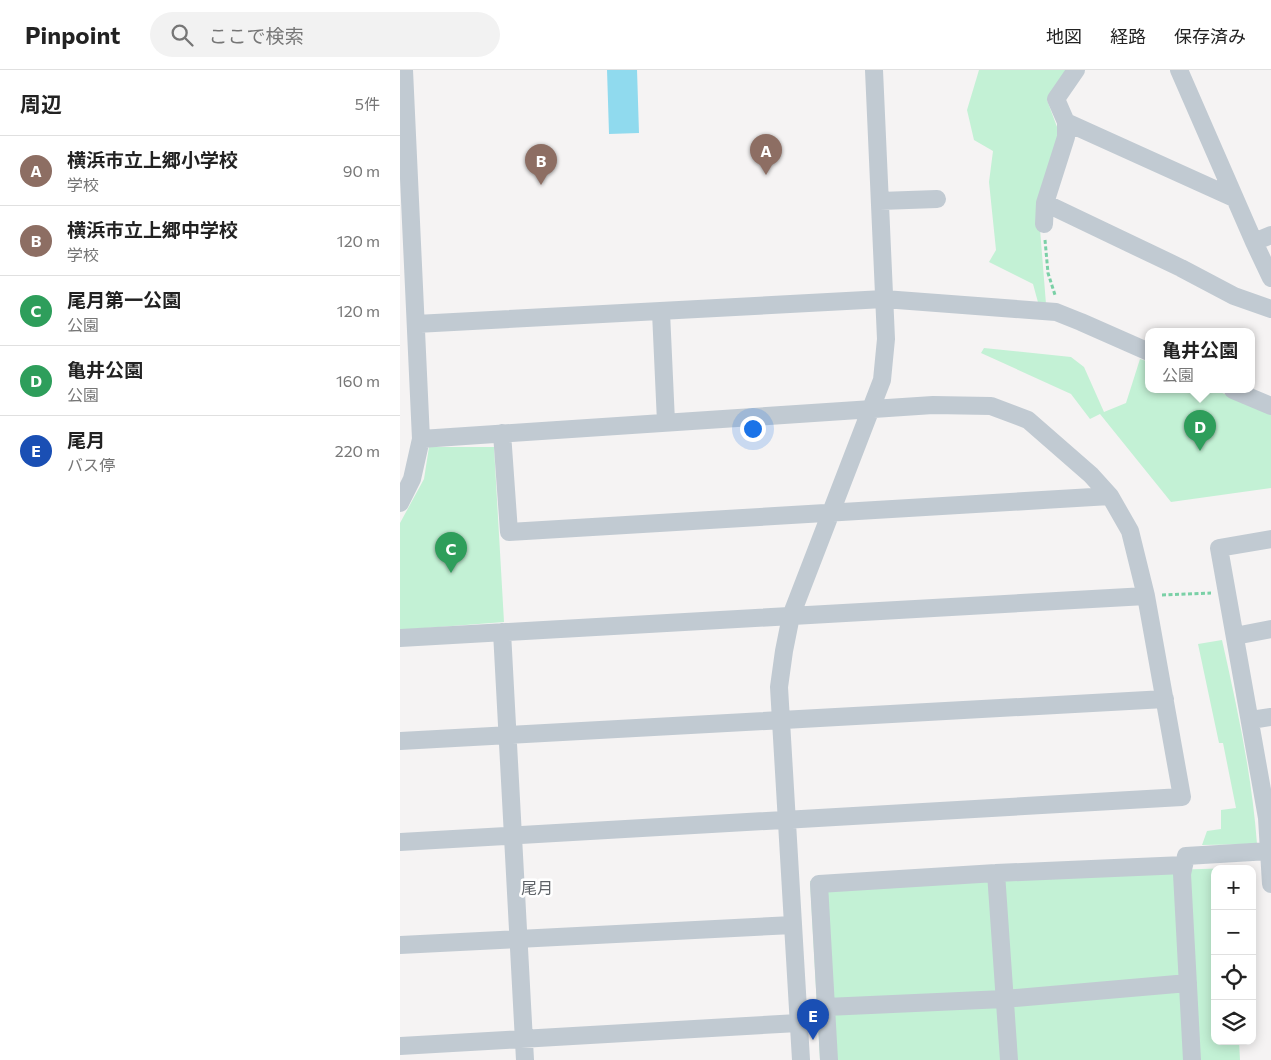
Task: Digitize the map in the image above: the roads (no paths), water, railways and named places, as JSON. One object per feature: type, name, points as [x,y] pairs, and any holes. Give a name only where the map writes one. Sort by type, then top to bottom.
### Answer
[{"type":"street","points":[[400,502],[412,479],[421,439],[416,324],[407,292],[404,70]]},
{"type":"street","points":[[801,1060],[779,687],[791,616],[882,380],[886,339],[874,70]]},
{"type":"street","points":[[1044,224],[1046,203],[1066,137],[1066,122],[1056,100],[1076,70]]},
{"type":"street","points":[[1179,70],[1271,278]]},
{"type":"street","points":[[1066,122],[1234,198]]},
{"type":"street","points":[[880,201],[937,199]]},
{"type":"street","points":[[1046,203],[1181,268],[1234,296],[1271,309]]},
{"type":"street","points":[[1254,242],[1271,235]]},
{"type":"street","points":[[416,324],[884,299],[1056,312],[1145,350]]},
{"type":"street","points":[[661,312],[666,422]]},
{"type":"street","points":[[1240,393],[1271,406]]},
{"type":"street","points":[[400,842],[1182,797],[1146,596],[1130,531],[1110,496],[1092,475],[1028,420],[992,406],[933,405],[421,439]]},
{"type":"street","points":[[502,433],[509,532],[1110,496]]},
{"type":"street","points":[[1271,538],[1219,548],[1269,818],[1271,884]]},
{"type":"street","points":[[400,638],[1146,596]]},
{"type":"street","points":[[1235,636],[1271,629]]},
{"type":"street","points":[[502,632],[525,1060]]},
{"type":"street","points":[[400,741],[1165,699]]},
{"type":"street","points":[[1251,720],[1271,717]]},
{"type":"street","points":[[1192,1060],[1182,874],[1186,856],[1269,851]]},
{"type":"street","points":[[829,1060],[819,884],[996,873],[1184,865]]},
{"type":"street","points":[[996,873],[1009,1060]]},
{"type":"street","points":[[400,945],[793,925]]},
{"type":"street","points":[[826,1007],[1004,999],[1188,983]]},
{"type":"street","points":[[400,1046],[798,1023]]},
{"type":"water","points":[[607,70],[637,70],[639,133],[609,134]]},
{"type":"place","name":"横浜市立上郷小学校","points":[[766,175]]},
{"type":"place","name":"横浜市立上郷中学校","points":[[541,185]]},
{"type":"place","name":"亀井公園","points":[[1200,451]]},
{"type":"place","name":"尾月第一公園","points":[[451,573]]},
{"type":"place","name":"尾月","points":[[813,1040]]},
{"type":"district","name":"尾月","points":[[537,887]]}]
